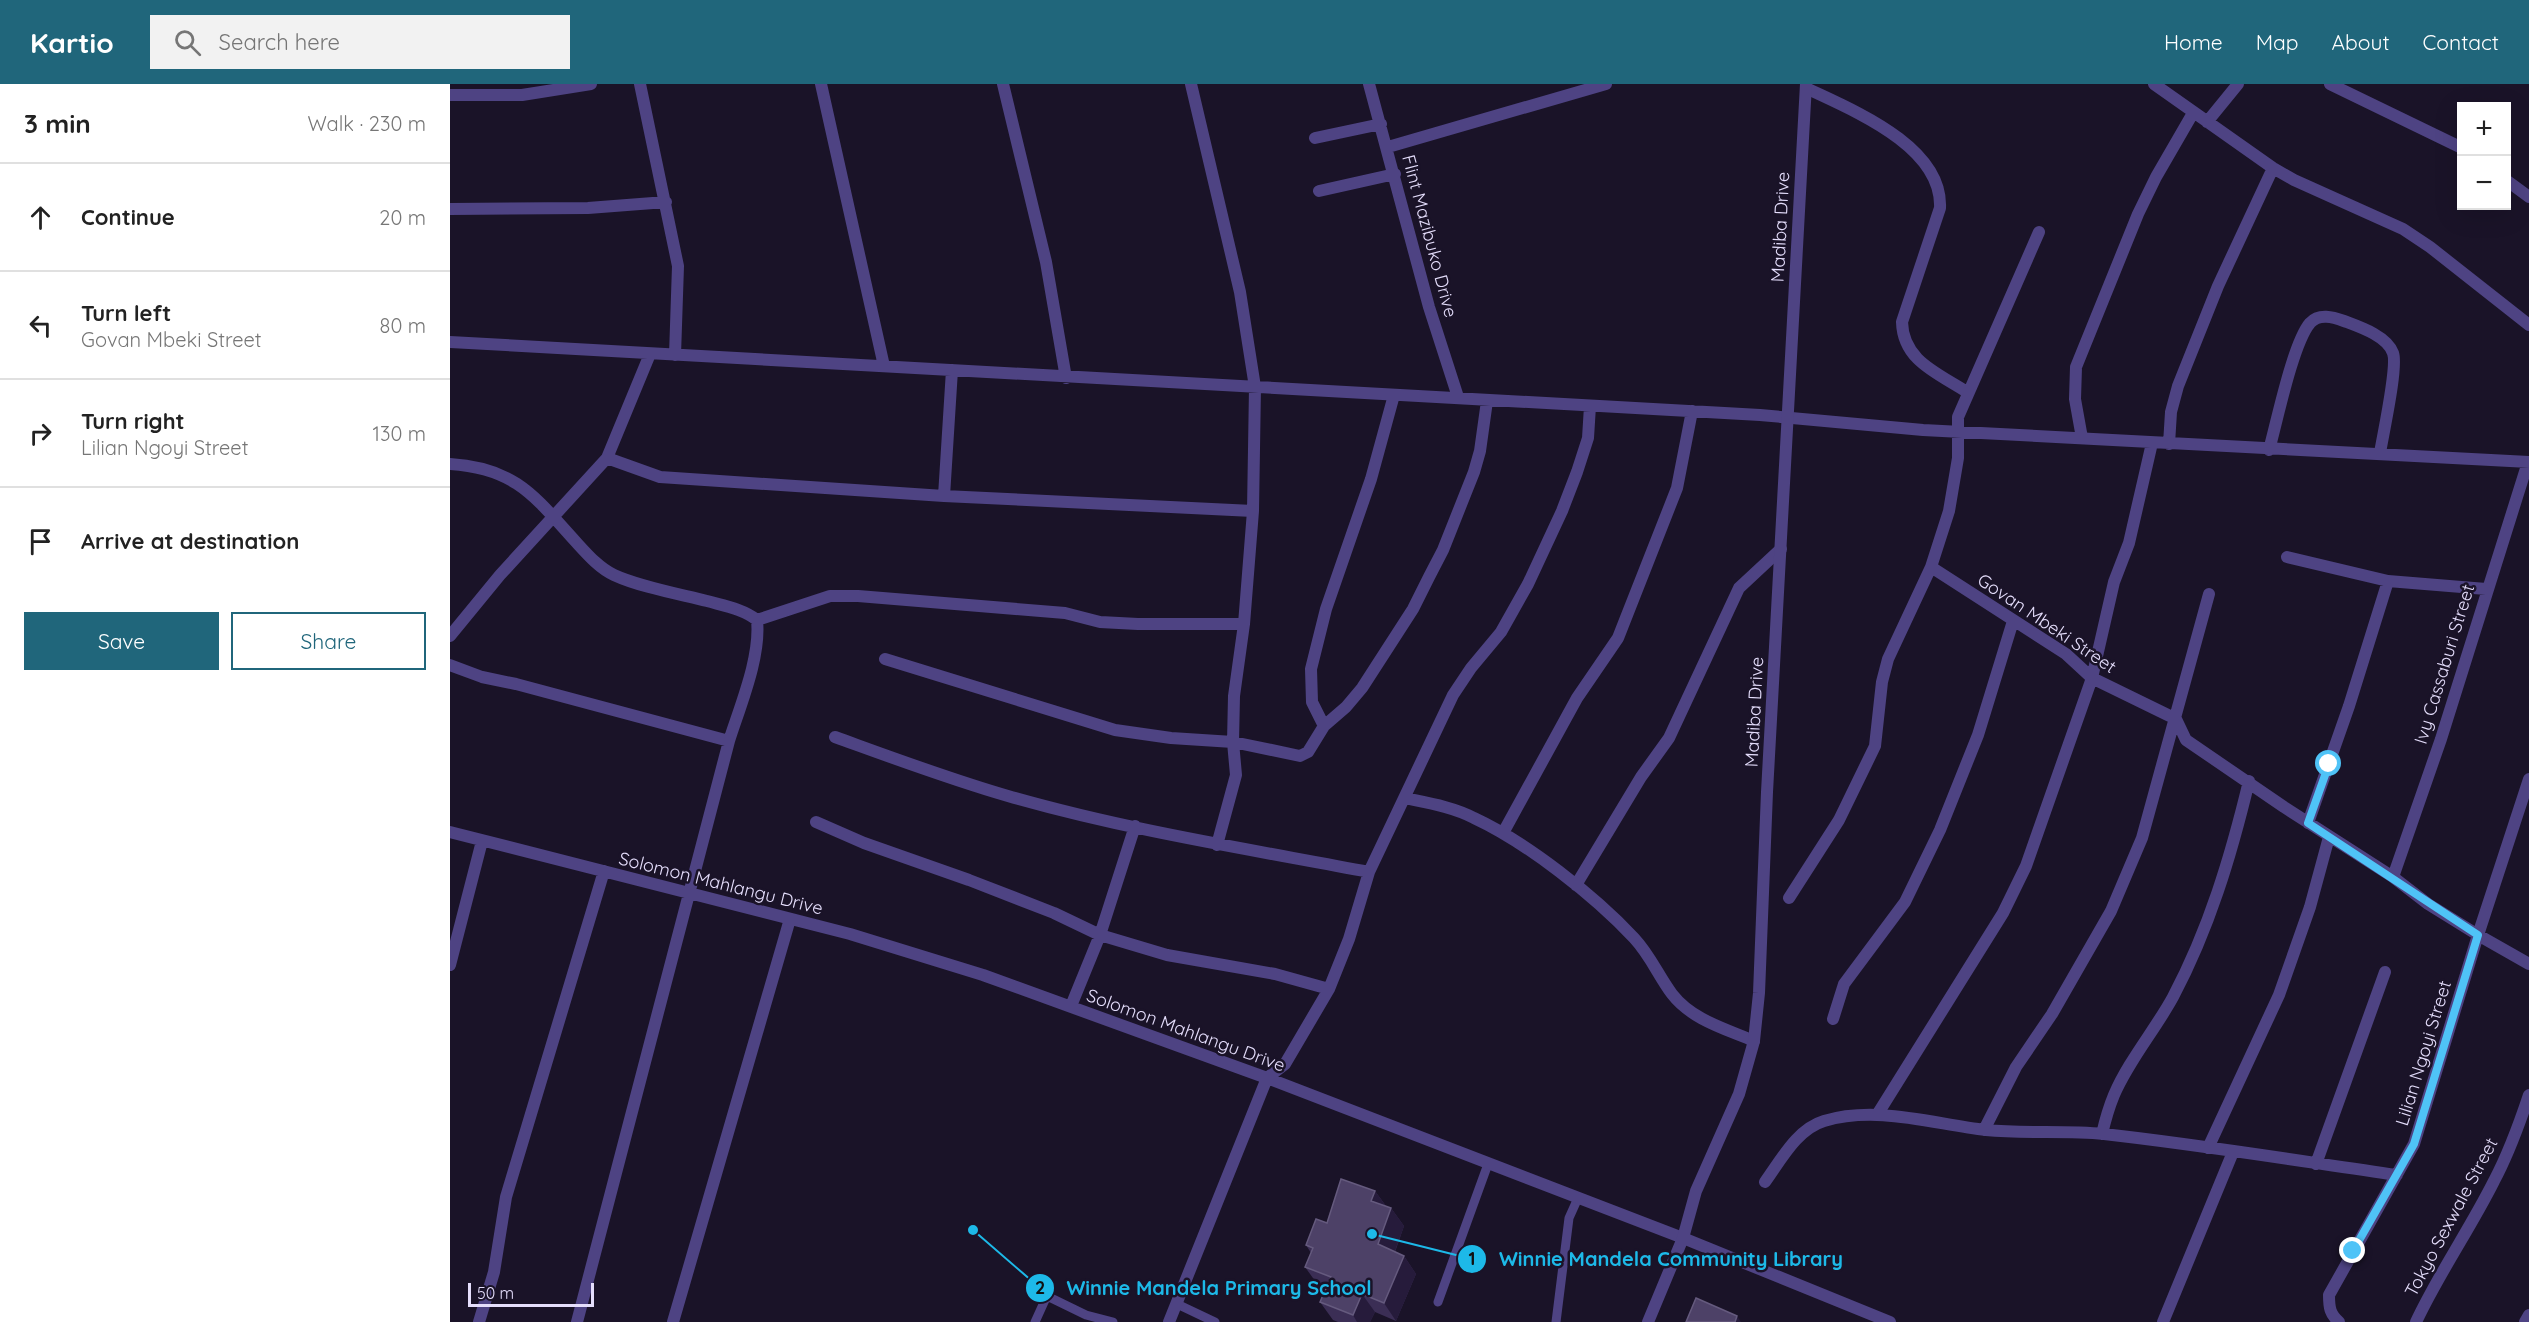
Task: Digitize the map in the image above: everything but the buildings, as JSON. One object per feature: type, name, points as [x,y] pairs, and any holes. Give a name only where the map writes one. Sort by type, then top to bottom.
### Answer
[{"type":"street","points":[[450,95],[522,95],[591,84]]},
{"type":"street","points":[[640,84],[678,266],[675,355]]},
{"type":"street","points":[[821,84],[884,366]]},
{"type":"street","points":[[1004,84],[1046,262],[1066,378]]},
{"type":"street","points":[[1191,84],[1240,292],[1255,387],[1253,511],[1244,624],[1234,696],[1233,742],[1236,775],[1217,845]]},
{"type":"street","name":"Flint Mazibuko Drive","points":[[1369,84],[1430,307],[1458,397]]},
{"type":"street","points":[[1388,147],[1571,88],[1606,84]]},
{"type":"street","points":[[2154,84],[2273,168],[2294,180],[2403,229],[2430,247],[2529,325]]},
{"type":"street","points":[[2207,122],[2238,84]]},
{"type":"street","points":[[2331,84],[2457,146]]},
{"type":"street","points":[[1806,86],[1880,124],[1921,161],[1936,181],[1941,195],[1940,208],[1902,322],[1902,335],[1907,349],[1917,360],[1967,392]]},
{"type":"street","name":"Madiba Drive","points":[[1648,1322],[1683,1238],[1696,1191],[1739,1094],[1754,1041],[1760,993],[1806,86]]},
{"type":"street","points":[[2082,438],[2073,383],[2076,367],[2138,214],[2156,177],[2193,113]]},
{"type":"street","points":[[1315,138],[1381,124]]},
{"type":"street","points":[[2169,444],[2171,412],[2178,386],[2218,286],[2273,168]]},
{"type":"street","points":[[1319,190],[1395,174]]},
{"type":"street","points":[[2511,184],[2529,197]]},
{"type":"street","points":[[450,209],[588,208],[666,202]]},
{"type":"street","points":[[1789,898],[1839,820],[1875,746],[1882,682],[1888,659],[1931,567],[1949,511],[1958,458],[1959,417],[1967,392],[2039,232]]},
{"type":"street","points":[[2269,450],[2295,356],[2305,330],[2312,320],[2323,316],[2359,327],[2384,341],[2393,352],[2393,379],[2380,453]]},
{"type":"street","points":[[450,342],[1066,378],[1458,397],[1788,417],[1923,430],[2528,462]]},
{"type":"street","points":[[450,636],[500,575],[607,458],[623,425],[650,354]]},
{"type":"street","points":[[944,496],[952,370]]},
{"type":"street","points":[[1324,726],[1312,702],[1311,669],[1326,609],[1371,479],[1394,395]]},
{"type":"street","points":[[885,659],[1115,730],[1172,738],[1233,742],[1300,756],[1308,752],[1324,726],[1346,707],[1362,688],[1413,609],[1443,550],[1474,472],[1480,451],[1487,400]]},
{"type":"street","points":[[1169,1322],[1267,1078],[1285,1064],[1329,989],[1348,939],[1369,872],[1453,695],[1471,668],[1501,632],[1528,584],[1562,511],[1588,438],[1590,406]]},
{"type":"street","points":[[1503,833],[1577,698],[1618,638],[1677,488],[1692,411]]},
{"type":"street","points":[[1877,1115],[2003,913],[2016,889],[2041,828],[2092,678],[2110,598],[2131,535],[2152,443]]},
{"type":"street","points":[[607,458],[660,477],[944,496],[1253,511]]},
{"type":"street","name":"Ivy Cassaburi Street","points":[[2393,877],[2441,739],[2528,462]]},
{"type":"street","points":[[450,464],[468,465],[506,476],[534,495],[586,553],[615,575],[730,607],[751,615],[757,620],[758,639],[753,660],[729,741],[577,1322]]},
{"type":"street","points":[[1576,885],[1641,777],[1669,738],[1739,588],[1781,549]]},
{"type":"street","points":[[2287,557],[2388,581],[2487,589]]},
{"type":"street","name":"Govan Mbeki Street","points":[[1931,567],[2066,654],[2092,678],[2176,719]]},
{"type":"street","points":[[2308,823],[2349,706],[2388,581]]},
{"type":"street","points":[[1984,1130],[2016,1067],[2052,1014],[2111,911],[2142,838],[2209,594]]},
{"type":"street","points":[[757,620],[830,596],[858,596],[1065,613],[1100,621],[1138,624],[1244,624]]},
{"type":"street","points":[[1833,1019],[1844,984],[1905,902],[1940,830],[1978,735],[2013,621]]},
{"type":"street","points":[[450,664],[482,678],[516,684],[729,741]]},
{"type":"street","points":[[2176,719],[2186,740],[2329,837],[2393,877],[2428,904],[2529,964]]},
{"type":"street","points":[[835,737],[924,770],[1009,797],[1217,845],[1369,872]]},
{"type":"street","name":"Lilian Ngoyi Street","points":[[2339,1322],[2332,1316],[2329,1295],[2414,1144],[2529,778]]},
{"type":"street","points":[[2102,1134],[2118,1086],[2161,1018],[2187,968],[2224,878],[2249,782]]},
{"type":"street","points":[[1404,798],[1426,802],[1472,817],[1503,833],[1576,885],[1623,926],[1646,951],[1673,995],[1687,1010],[1705,1021],[1754,1041]]},
{"type":"street","points":[[816,822],[864,843],[1054,913],[1100,935],[1167,955],[1275,974],[1329,989]]},
{"type":"street","points":[[1071,1006],[1100,935],[1135,826]]},
{"type":"street","name":"Solomon Mahlangu Drive","points":[[450,832],[849,934],[953,965],[1267,1078],[1683,1238],[1890,1322]]},
{"type":"street","points":[[2208,1148],[2266,1025],[2294,956],[2329,837]]},
{"type":"street","points":[[450,964],[482,840]]},
{"type":"street","points":[[479,1322],[494,1272],[506,1197],[604,871]]},
{"type":"street","points":[[673,1322],[790,919]]},
{"type":"street","points":[[2316,1164],[2385,972]]},
{"type":"street","name":"Tokyo Sexwale Street","points":[[2416,1322],[2428,1295],[2502,1165],[2529,1095]]},
{"type":"street","points":[[1766,1182],[1803,1131],[1836,1118],[1877,1115],[1984,1130],[2102,1134],[2397,1175]]},
{"type":"street","points":[[2163,1322],[2233,1152]]},
{"type":"street","points":[[2525,1322],[2529,1315]]},
{"type":"lane","points":[[1438,1302],[1488,1164]]},
{"type":"lane","points":[[1556,1322],[1569,1218],[1578,1198]]},
{"type":"lane","points":[[1035,1322],[1045,1300],[1049,1297],[1095,1320],[1113,1322]]},
{"type":"lane","points":[[1177,1304],[1215,1322]]},
{"type":"place","name":"Winnie Mandela Primary School","points":[[973,1230]]},
{"type":"place","name":"Winnie Mandela Community Library","points":[[1372,1234]]},
{"type":"route","points":[[2329,764],[2308,823],[2478,935],[2414,1144],[2353,1251]]}]
